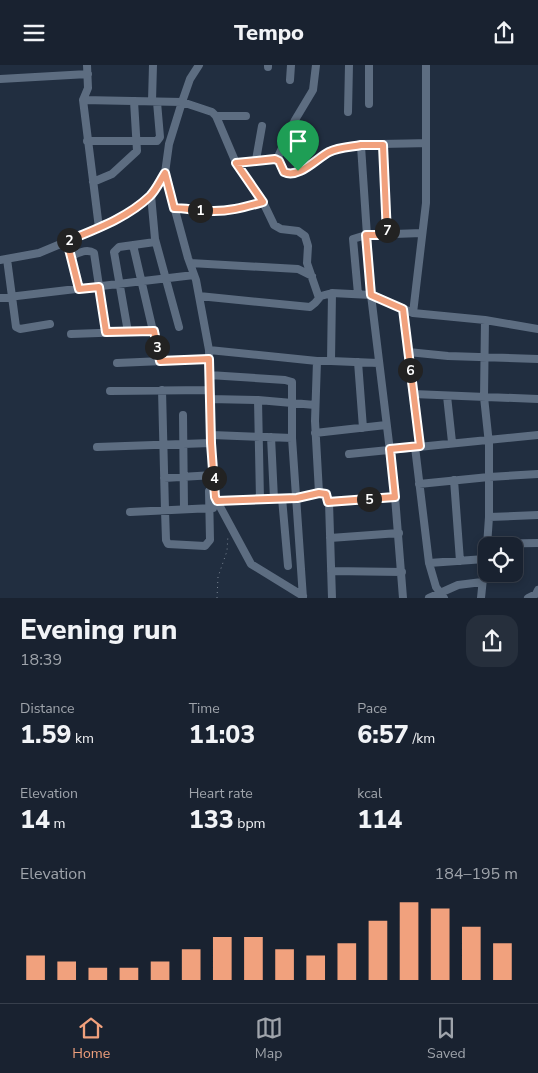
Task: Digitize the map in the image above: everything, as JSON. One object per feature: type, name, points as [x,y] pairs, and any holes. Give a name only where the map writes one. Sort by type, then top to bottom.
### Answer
[{"type":"street","points":[[74,65],[75,75]]},
{"type":"street","points":[[87,65],[88,88],[83,100],[98,228]]},
{"type":"street","points":[[88,141],[155,141],[159,139],[154,65]]},
{"type":"street","points":[[199,65],[190,79],[182,102],[169,144],[165,173],[194,275],[209,350],[211,439],[215,497],[251,564],[303,597]]},
{"type":"street","points":[[290,80],[291,65]]},
{"type":"street","points":[[277,159],[295,120],[312,90],[316,65]]},
{"type":"street","points":[[348,65],[348,112]]},
{"type":"street","points":[[369,65],[369,104]]},
{"type":"street","points":[[413,313],[426,203],[426,65]]},
{"type":"street","points":[[0,79],[88,74]]},
{"type":"street","points":[[83,100],[182,102],[212,112],[216,116],[236,163],[263,202],[274,225],[281,229],[298,231],[305,236],[308,246],[307,263],[319,298]]},
{"type":"street","points":[[93,182],[109,176],[137,151],[138,141],[134,101]]},
{"type":"street","points":[[216,116],[246,116]]},
{"type":"street","points":[[256,161],[262,126]]},
{"type":"street","points":[[277,159],[284,172],[289,173],[301,170],[332,151],[361,145],[426,143]]},
{"type":"street","points":[[361,145],[371,295],[399,533],[403,598]]},
{"type":"street","points":[[383,145],[387,235]]},
{"type":"street","points":[[236,163],[277,159]]},
{"type":"street","points":[[50,323],[20,329],[16,327],[12,297],[3,259],[39,253],[98,228],[131,211],[151,195],[165,173]]},
{"type":"street","points":[[151,195],[155,242],[178,327]]},
{"type":"street","points":[[174,208],[210,211],[232,210],[263,202]]},
{"type":"street","points":[[358,294],[353,239],[366,235],[422,233]]},
{"type":"street","points":[[67,241],[79,289]]},
{"type":"street","points":[[128,332],[114,251],[116,248],[155,242]]},
{"type":"street","points":[[133,245],[160,361]]},
{"type":"street","points":[[71,256],[85,251],[94,253],[106,332]]},
{"type":"street","points":[[190,263],[298,269],[312,276]]},
{"type":"street","points":[[0,298],[194,275]]},
{"type":"street","points":[[332,293],[332,361]]},
{"type":"street","points":[[199,296],[310,307],[319,298],[332,293],[371,295],[413,313],[485,320],[538,329]]},
{"type":"street","points":[[403,309],[413,394],[419,484],[429,563],[436,587],[443,596]]},
{"type":"street","points":[[485,320],[484,397],[489,477],[487,537]]},
{"type":"street","points":[[71,334],[154,331]]},
{"type":"street","points":[[209,350],[317,361],[378,363]]},
{"type":"street","points":[[408,352],[448,356],[538,359]]},
{"type":"street","points":[[117,363],[209,359]]},
{"type":"street","points":[[317,361],[315,433],[319,493]]},
{"type":"street","points":[[358,362],[363,428]]},
{"type":"street","points":[[209,375],[292,382],[292,438],[303,597]]},
{"type":"street","points":[[162,390],[166,540],[168,544],[205,546],[210,540],[209,491],[214,484]]},
{"type":"street","points":[[110,391],[210,390]]},
{"type":"street","points":[[413,394],[538,399]]},
{"type":"street","points":[[447,396],[452,442]]},
{"type":"street","points":[[210,399],[258,400],[315,405]]},
{"type":"street","points":[[258,400],[260,500]]},
{"type":"street","points":[[183,415],[184,509]]},
{"type":"street","points":[[315,433],[386,425]]},
{"type":"street","points":[[349,454],[452,442],[538,435]]},
{"type":"street","points":[[271,437],[288,566]]},
{"type":"street","points":[[97,447],[183,444],[211,439],[292,438]]},
{"type":"street","points":[[419,484],[538,474]]},
{"type":"street","points":[[164,478],[214,475]]},
{"type":"street","points":[[454,480],[460,561]]},
{"type":"street","points":[[130,512],[208,508],[219,504],[297,498],[319,493],[326,494],[328,502],[332,598]]},
{"type":"street","points":[[328,502],[395,497]]},
{"type":"street","points":[[489,517],[538,515]]},
{"type":"street","points":[[330,538],[399,533]]},
{"type":"street","points":[[523,544],[538,543]]},
{"type":"street","points":[[429,563],[478,560]]},
{"type":"street","points":[[331,571],[402,572]]},
{"type":"street","points":[[430,598],[443,596],[458,585],[482,582],[481,598]]},
{"type":"street","points":[[528,598],[536,594],[538,590]]},
{"type":"path","points":[[216,598],[218,577],[228,551],[228,524]]},
{"type":"route","points":[[361,145],[383,145],[387,235],[366,235],[371,295],[403,309],[420,446],[390,449],[395,497],[328,502],[326,494],[319,493],[297,498],[217,501],[215,497],[211,443],[209,359],[160,361],[154,331],[106,332],[99,287],[79,289],[67,241],[131,211],[151,195],[165,173],[174,208],[210,211],[232,210],[263,202],[236,163],[277,159],[284,172],[298,171],[336,149],[361,145]]}]
